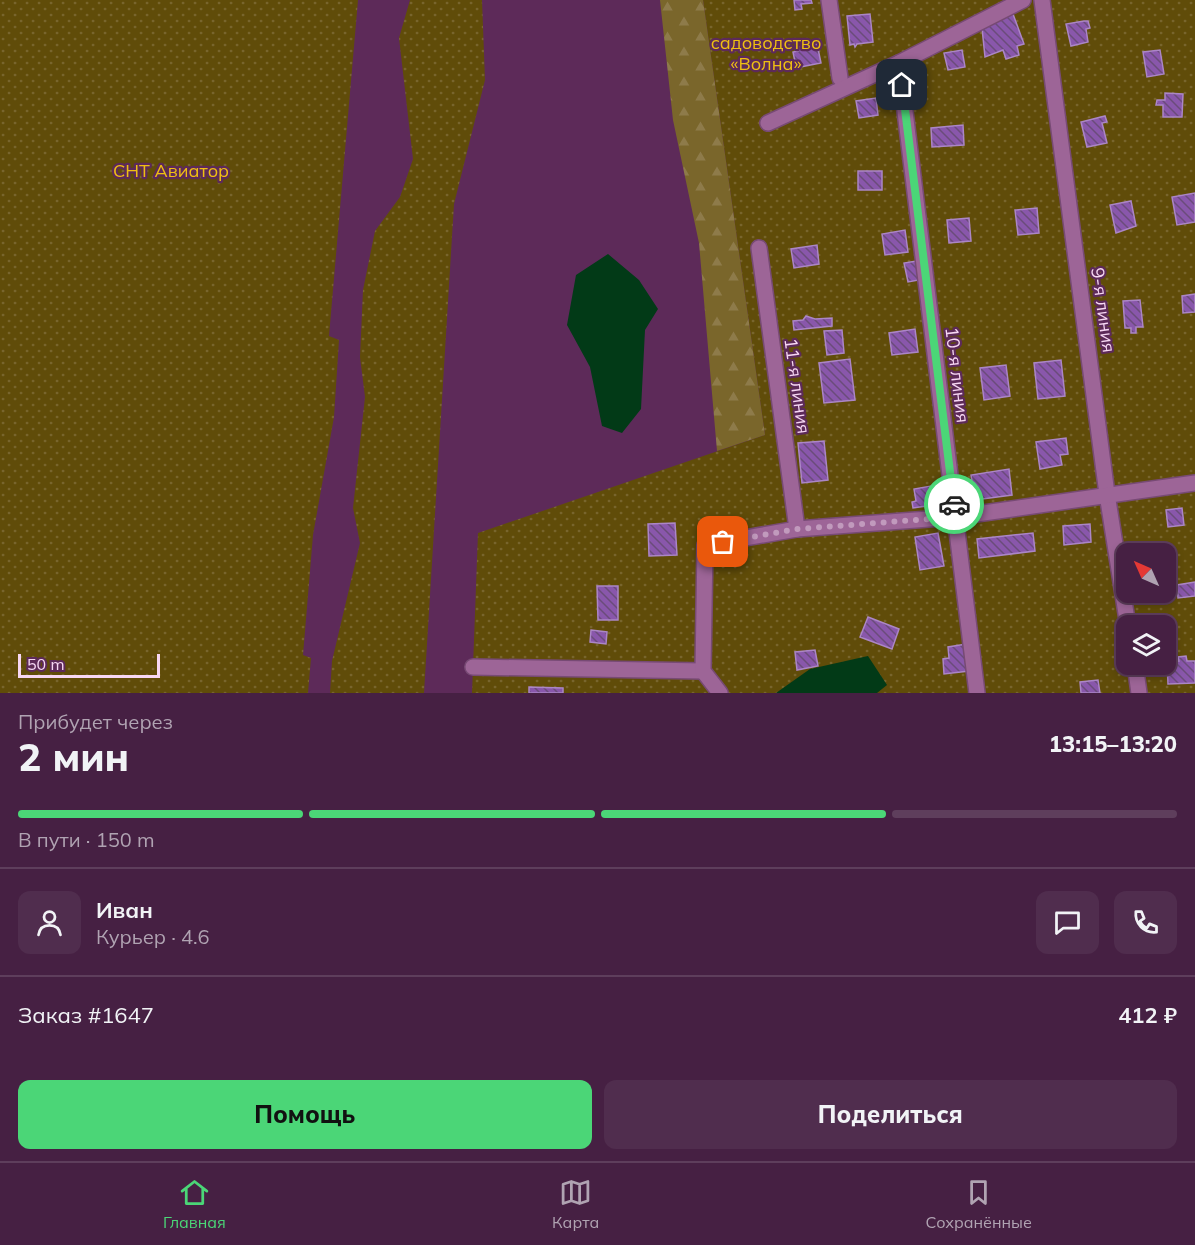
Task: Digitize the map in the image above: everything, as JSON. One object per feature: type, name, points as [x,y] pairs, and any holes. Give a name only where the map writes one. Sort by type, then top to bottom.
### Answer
[{"type":"street","points":[[829,0],[840,78]]},
{"type":"street","points":[[768,123],[899,63],[1023,0]]},
{"type":"street","name":"9-я линия","points":[[1042,0],[1107,494],[1126,615]]},
{"type":"street","name":"10-я линия","points":[[899,63],[977,693]]},
{"type":"street","name":"11-я линия","points":[[759,248],[797,529]]},
{"type":"street","points":[[720,693],[703,671],[705,544],[797,529],[955,517],[1195,483]]},
{"type":"street","points":[[473,667],[703,671]]},
{"type":"street","points":[[1137,675],[1139,693]]},
{"type":"green space","name":"СНТ Авиатор","points":[[0,0],[358,0],[329,336],[339,340],[334,417],[313,535],[303,655],[311,658],[308,693],[0,693]]},
{"type":"green space","points":[[410,0],[482,0],[485,80],[454,204],[424,693],[330,693],[332,661],[360,543],[353,508],[365,397],[360,357],[363,290],[375,231],[400,197],[413,159],[399,38]]},
{"type":"green space","points":[[660,0],[703,0],[765,435],[717,451],[699,243],[673,120]]},
{"type":"green space","name":"садоводство «Волна»","points":[[703,0],[1195,0],[1195,693],[472,693],[478,533],[765,435]]},
{"type":"shaded area","points":[[608,254],[639,280],[658,309],[645,330],[641,409],[622,433],[602,426],[590,367],[567,325],[576,275]]},
{"type":"shaded area","points":[[868,656],[887,685],[877,693],[776,693],[810,669]]},
{"type":"building","points":[[794,0],[811,0],[812,3],[801,4],[802,9],[795,10]]},
{"type":"building","points":[[870,14],[873,42],[857,44],[855,47],[854,44],[850,45],[847,16]]},
{"type":"building","points":[[1013,14],[1024,44],[1017,46],[1019,55],[1006,59],[1003,50],[985,57],[982,28]]},
{"type":"building","points":[[1088,21],[1090,28],[1086,29],[1088,42],[1071,46],[1066,24]]},
{"type":"building","points":[[817,44],[821,63],[800,67],[799,61],[795,62],[793,52],[798,51],[797,47]]},
{"type":"building","points":[[962,50],[965,67],[948,70],[944,53]]},
{"type":"building","points":[[1160,50],[1164,74],[1147,77],[1143,52]]},
{"type":"building","points":[[1165,93],[1183,94],[1182,117],[1163,117],[1163,105],[1156,105],[1157,100],[1165,100]]},
{"type":"building","points":[[876,98],[878,115],[859,118],[856,101]]},
{"type":"building","points":[[1105,116],[1107,122],[1102,123],[1107,143],[1087,147],[1081,122]]},
{"type":"building","points":[[963,125],[964,145],[932,147],[931,128]]},
{"type":"building","points":[[858,171],[882,171],[882,190],[858,190]]},
{"type":"building","points":[[1195,193],[1195,222],[1177,225],[1172,197]]},
{"type":"building","points":[[1131,201],[1136,226],[1116,233],[1110,205]]},
{"type":"building","points":[[1037,208],[1039,233],[1018,235],[1015,210]]},
{"type":"building","points":[[969,218],[971,241],[949,243],[947,220]]},
{"type":"building","points":[[905,230],[908,252],[885,255],[882,234]]},
{"type":"building","points":[[817,245],[819,264],[794,268],[791,249]]},
{"type":"building","points":[[916,261],[919,280],[908,282],[904,263]]},
{"type":"building","points":[[1195,294],[1195,312],[1183,313],[1182,296]]},
{"type":"building","points":[[1140,300],[1143,327],[1136,327],[1136,333],[1131,333],[1131,328],[1125,328],[1123,301]]},
{"type":"building","points":[[806,316],[815,319],[832,318],[832,326],[794,330],[793,321],[803,320]]},
{"type":"building","points":[[915,329],[918,352],[892,355],[889,333]]},
{"type":"building","points":[[842,330],[844,353],[827,355],[824,331]]},
{"type":"building","points":[[850,359],[855,400],[824,403],[819,363]]},
{"type":"building","points":[[1061,360],[1065,396],[1038,399],[1034,363]]},
{"type":"building","points":[[1006,365],[1010,396],[984,400],[980,368]]},
{"type":"building","points":[[1066,438],[1068,454],[1060,455],[1062,465],[1040,469],[1036,442]]},
{"type":"building","points":[[824,441],[828,480],[802,483],[798,443]]},
{"type":"building","points":[[1009,469],[1012,495],[975,500],[971,475]]},
{"type":"building","points":[[931,486],[934,505],[913,508],[912,502],[916,501],[914,489]]},
{"type":"building","points":[[1182,508],[1184,525],[1168,527],[1166,510]]},
{"type":"building","points":[[675,523],[677,555],[649,556],[648,524]]},
{"type":"building","points":[[1090,524],[1091,542],[1064,545],[1063,526]]},
{"type":"building","points":[[938,533],[944,566],[920,570],[915,537]]},
{"type":"building","points":[[1033,533],[1035,551],[979,558],[977,539]]},
{"type":"building","points":[[1195,582],[1195,596],[1178,598],[1177,585]]},
{"type":"building","points":[[597,586],[618,586],[618,620],[598,620]]},
{"type":"building","points":[[868,617],[899,629],[892,649],[860,637]]},
{"type":"building","points":[[591,630],[607,632],[606,644],[590,642]]},
{"type":"building","points":[[966,644],[969,671],[944,674],[943,659],[949,658],[948,647]]},
{"type":"building","points":[[815,650],[818,666],[797,670],[795,652]]},
{"type":"building","points":[[1186,656],[1187,661],[1195,661],[1195,683],[1168,684],[1168,675],[1176,675],[1178,657]]},
{"type":"building","points":[[1098,680],[1100,693],[1081,693],[1080,682]]},
{"type":"building","points":[[529,687],[563,688],[563,693],[529,693]]},
{"type":"way so far","points":[[723,542],[797,529],[955,517],[954,504]]},
{"type":"route","points":[[902,85],[954,504]]}]
